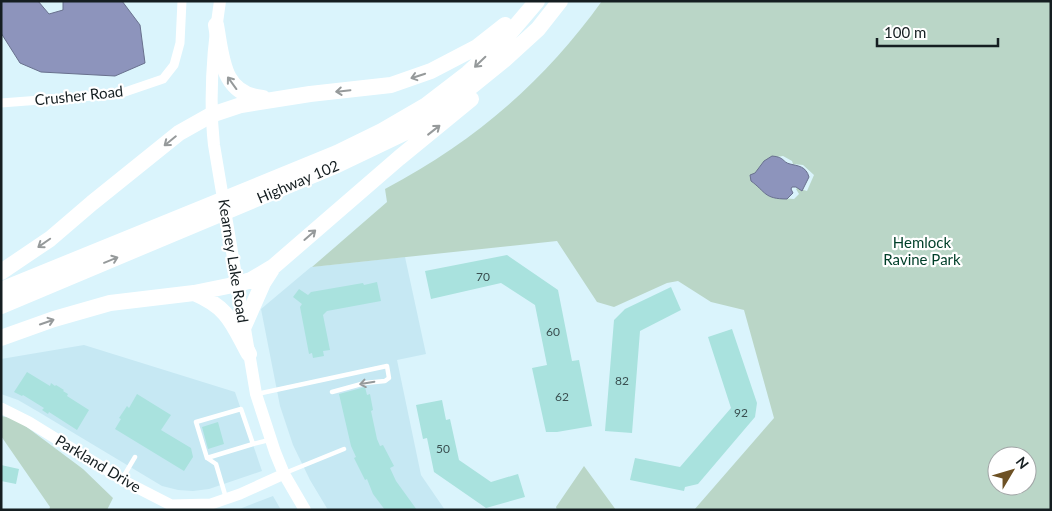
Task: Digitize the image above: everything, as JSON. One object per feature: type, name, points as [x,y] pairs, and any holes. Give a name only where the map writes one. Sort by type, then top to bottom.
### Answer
[{"type":"highway","points":[[1,272],[50,239],[179,133],[211,115],[241,105],[275,99],[391,84],[431,72],[477,47],[500,30],[530,1]]},
{"type":"highway","name":"Highway 102","points":[[1,306],[256,192],[382,131],[425,106],[468,73],[503,40],[537,1]]},
{"type":"highway","name":"Highway 102","points":[[256,192],[337,166],[404,133],[462,94],[504,60],[538,29],[560,1]]},
{"type":"highway","points":[[216,25],[228,79],[238,90],[251,97],[275,99]]},
{"type":"highway","points":[[1,338],[54,319],[110,303],[194,293],[251,280],[273,267],[399,158],[485,88],[538,29]]},
{"type":"highway","name":"Highway 102","points":[[1,290],[202,215]]},
{"type":"highway","points":[[244,326],[263,283],[273,267]]},
{"type":"highway","points":[[194,293],[209,299],[222,308],[249,354]]},
{"type":"main road","name":"Kearney Lake Road","points":[[220,1],[216,25],[211,115],[214,145],[256,394],[270,440],[284,474],[304,510]]},
{"type":"street","name":"Crusher Road","points":[[1,103],[119,94],[163,79],[174,65],[180,43],[182,1]]},
{"type":"street","name":"Parkland Drive","points":[[1,408],[29,422],[122,479],[170,505],[211,504],[284,474]]},
{"type":"lane","points":[[256,394],[387,366],[389,378],[385,381],[366,383],[332,392]]},
{"type":"lane","points":[[227,499],[216,464],[206,458],[196,422],[241,409],[253,444]]},
{"type":"lane","points":[[206,458],[270,440]]},
{"type":"lane","points":[[284,474],[344,449]]},
{"type":"lane","points":[[122,479],[135,458]]},
{"type":"shaded area","points":[[405,257],[426,354],[397,360],[421,475],[445,510],[328,510],[310,480],[293,445],[280,406],[261,309],[311,267]]},
{"type":"shaded area","points":[[84,345],[235,392],[262,471],[209,489],[193,491],[162,486],[18,400],[1,394],[1,359]]},
{"type":"shaded area","points":[[273,496],[281,510],[236,510],[242,508]]},
{"type":"green space","name":"Hemlock Ravine Park","points":[[602,1],[1051,1],[1051,510],[694,510],[774,418],[744,310],[711,302],[678,281],[667,283],[614,307],[597,302],[557,241],[312,267],[387,202],[385,189],[417,171],[477,130],[505,108],[556,58]],"holes":[[[783,156],[792,161],[793,164],[803,165],[814,175],[807,191],[797,188],[799,194],[794,199],[779,198],[776,157]]]},
{"type":"green space","points":[[1,416],[16,419],[83,469],[113,498],[107,510],[49,510],[50,507],[1,436]]},
{"type":"green space","points":[[584,466],[616,510],[557,510],[556,507]]},
{"type":"water","points":[[1,1],[38,1],[49,14],[63,10],[63,1],[122,1],[140,25],[145,63],[115,76],[41,72],[20,63],[1,33]]},
{"type":"water","points":[[772,156],[779,157],[787,163],[801,167],[808,173],[809,177],[802,191],[792,187],[793,193],[787,199],[779,199],[769,196],[751,181],[750,175],[755,173],[764,161]]},
{"type":"building","points":[[507,255],[558,290],[572,361],[579,360],[592,426],[546,432],[532,368],[547,365],[535,305],[501,283],[431,299],[425,271]]},
{"type":"building","points":[[377,282],[381,301],[327,311],[323,315],[330,350],[323,351],[324,356],[313,358],[312,353],[309,354],[300,307],[302,304],[293,297],[299,289],[308,295],[311,292]]},
{"type":"building","points":[[671,287],[681,310],[640,331],[632,433],[605,431],[614,320],[625,309]]},
{"type":"building","points":[[732,329],[757,403],[755,417],[698,484],[685,487],[684,491],[630,480],[635,458],[680,467],[731,408],[708,337]]},
{"type":"building","points":[[27,372],[50,386],[51,383],[56,385],[68,394],[67,396],[89,410],[77,430],[49,412],[48,414],[42,410],[44,408],[23,395],[14,392]]},
{"type":"building","points":[[365,387],[367,395],[370,394],[373,410],[371,411],[377,439],[380,446],[383,445],[394,466],[390,468],[396,481],[417,510],[385,510],[373,494],[367,479],[365,480],[354,458],[356,457],[351,446],[339,394]]},
{"type":"building","points":[[137,394],[171,415],[161,430],[191,448],[193,457],[184,471],[115,429],[121,419],[119,418],[127,406],[129,408]]},
{"type":"building","points":[[442,400],[446,420],[450,419],[459,460],[491,482],[518,474],[525,497],[486,508],[434,472],[427,438],[423,439],[416,405]]},
{"type":"building","points":[[218,422],[224,444],[208,449],[202,427]]},
{"type":"building","points":[[1,465],[19,469],[16,484],[1,481]]}]
